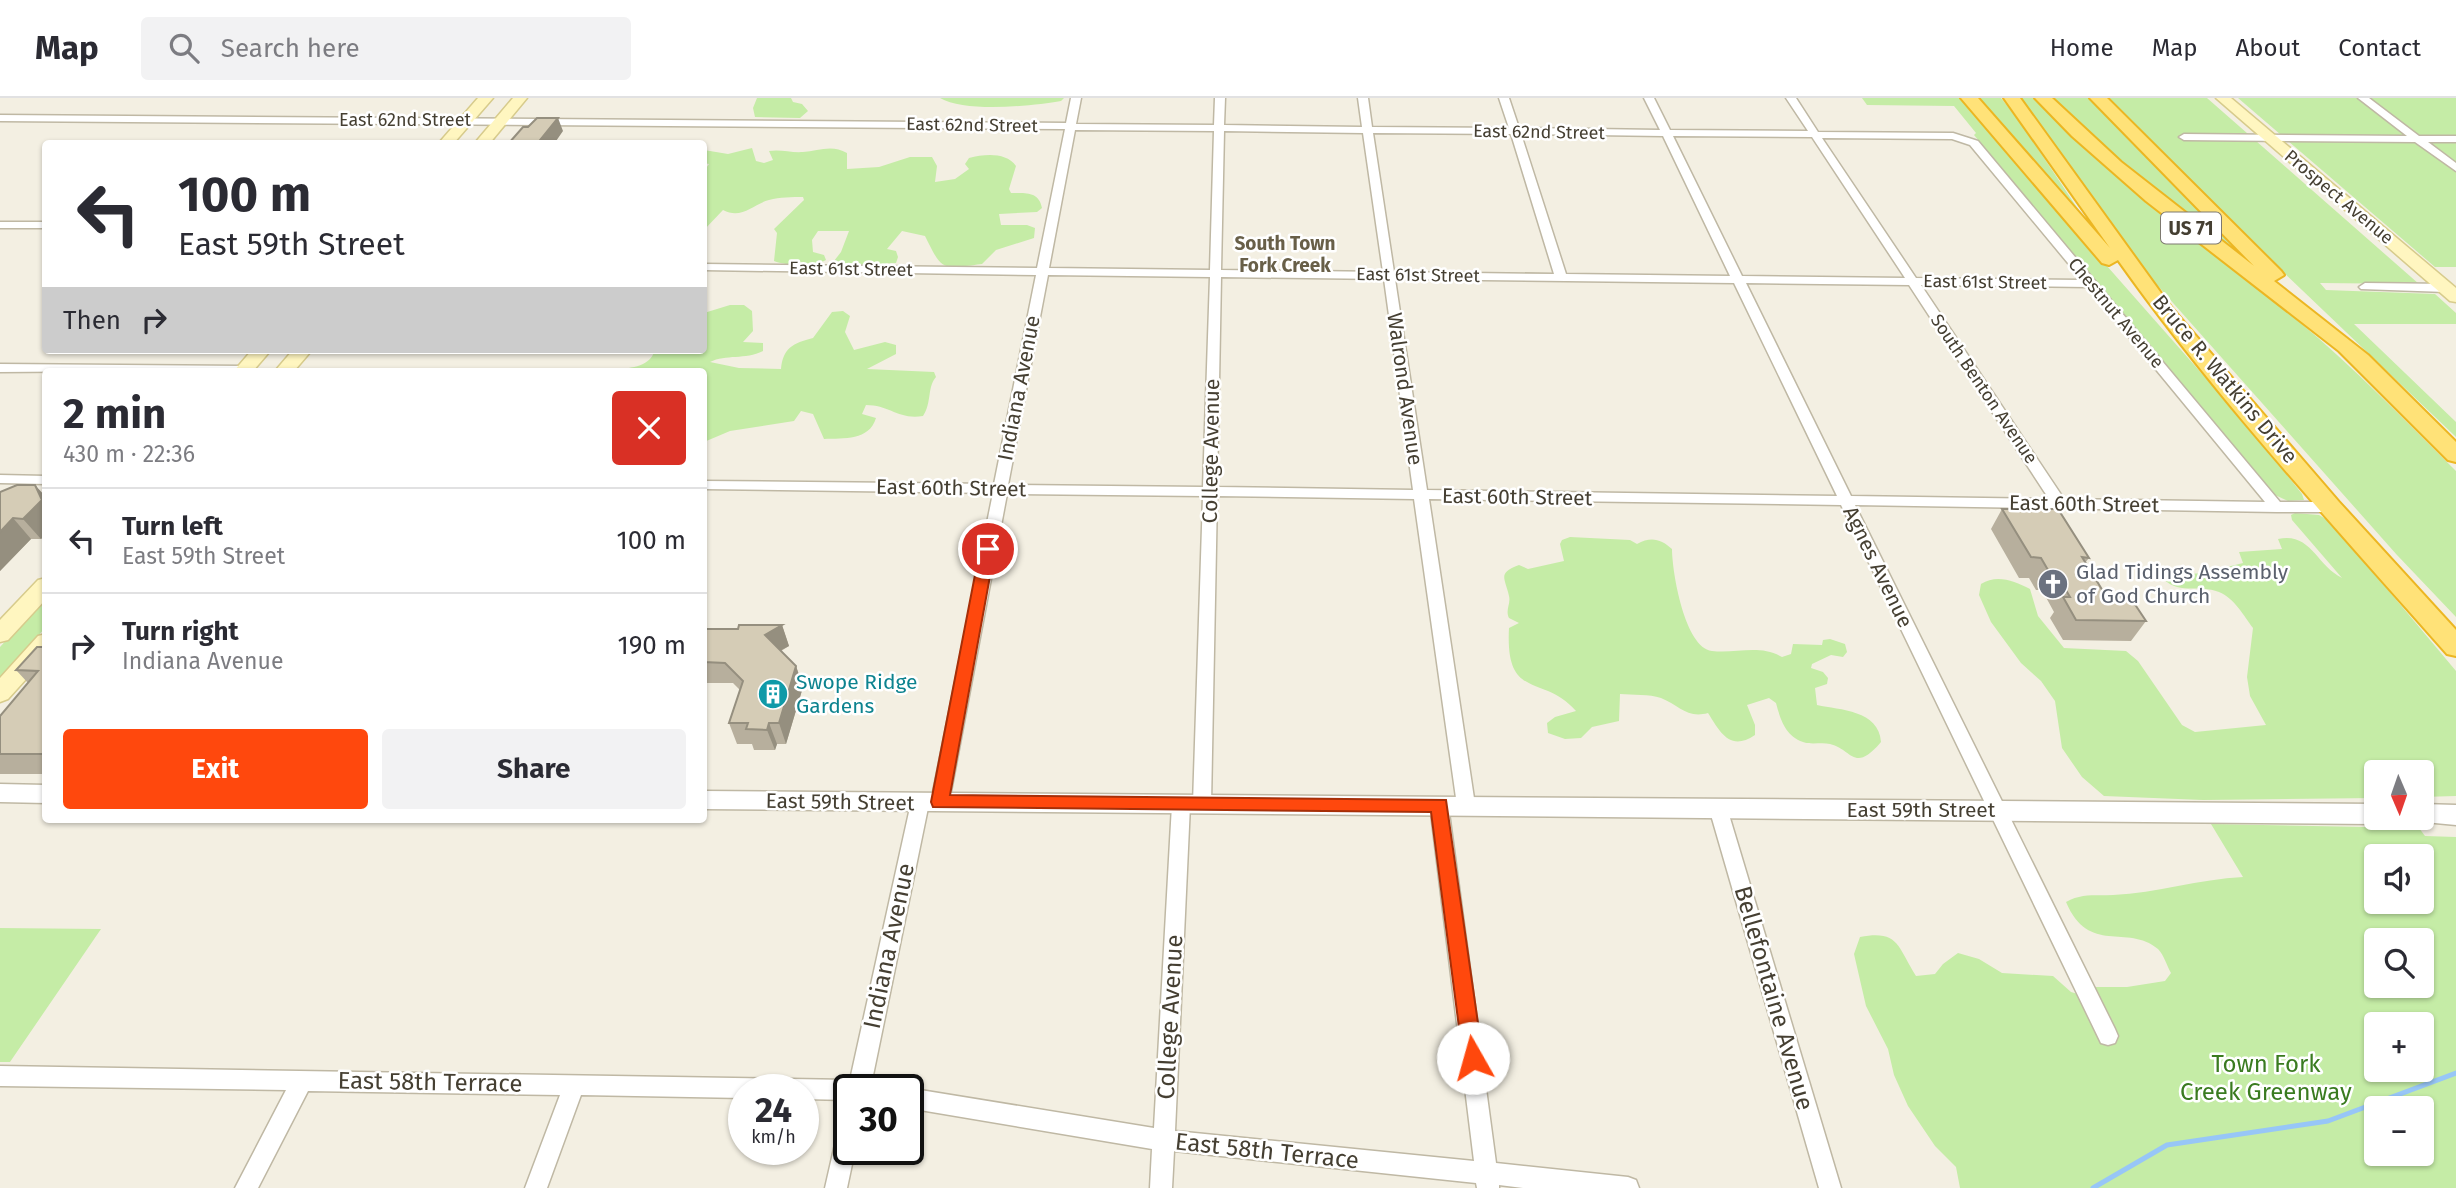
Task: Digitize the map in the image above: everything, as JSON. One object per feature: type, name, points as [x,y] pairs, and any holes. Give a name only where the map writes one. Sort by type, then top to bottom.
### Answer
[{"type":"highway","points":[[1969,98],[2137,289],[2164,311]]},
{"type":"highway","name":"Bruce R. Watkins Drive","points":[[2012,98],[2164,311],[2331,507],[2456,647]]},
{"type":"highway","name":"US 71","points":[[2043,98],[2078,136],[2150,197],[2347,348],[2456,455]]},
{"type":"highway","points":[[2098,98],[2347,348]]},
{"type":"main road","points":[[448,140],[486,98]]},
{"type":"main road","points":[[484,140],[520,98]]},
{"type":"main road","name":"Prospect Avenue","points":[[2223,98],[2451,293]]},
{"type":"main road","points":[[246,368],[258,354]]},
{"type":"main road","points":[[287,368],[299,354]]},
{"type":"main road","points":[[5,624],[42,589]]},
{"type":"main road","points":[[0,693],[42,646]]},
{"type":"street","name":"Indiana Avenue","points":[[862,1074],[930,802],[999,488],[1076,98]]},
{"type":"street","name":"College Avenue","points":[[1161,1188],[1191,804],[1210,492],[1220,98]]},
{"type":"street","name":"Walrond Avenue","points":[[1363,98],[1466,805]]},
{"type":"street","points":[[1504,98],[1562,277]]},
{"type":"street","name":"Agnes Avenue","points":[[1649,98],[2108,1036]]},
{"type":"street","name":"South Benton Avenue","points":[[1791,98],[2060,504]]},
{"type":"street","points":[[2363,98],[2456,168]]},
{"type":"street","name":"East 62nd Street","points":[[0,118],[501,120],[1945,135]]},
{"type":"street","name":"Chestnut Avenue","points":[[1945,135],[1974,143],[2277,506]]},
{"type":"street","points":[[2184,137],[2456,139]]},
{"type":"street","points":[[0,225],[42,225]]},
{"type":"street","name":"East 61st Street","points":[[707,267],[2091,284]]},
{"type":"street","points":[[2365,287],[2451,293]]},
{"type":"street","points":[[0,369],[42,369]]},
{"type":"street","points":[[0,479],[42,480]]},
{"type":"street","name":"East 60th Street","points":[[707,485],[2331,507]]},
{"type":"street","points":[[0,793],[42,794]]},
{"type":"street","name":"East 59th Street","points":[[707,800],[2364,814]]},
{"type":"street","points":[[1439,805],[1488,1182]]},
{"type":"street","name":"Bellefontaine Avenue","points":[[1718,808],[1830,1188]]},
{"type":"street","points":[[2434,814],[2456,815]]},
{"type":"street","name":"East 58th Terrace","points":[[0,1076],[833,1089]]},
{"type":"street","points":[[246,1188],[303,1080]]},
{"type":"street","points":[[537,1188],[575,1084]]},
{"type":"street","name":"East 58th Terrace","points":[[924,1101],[1164,1140],[1488,1182],[1628,1188]]},
{"type":"street","points":[[836,1188],[841,1165]]},
{"type":"green space","points":[[757,98],[791,98],[808,111],[800,118],[755,117],[753,108]]},
{"type":"green space","points":[[940,98],[1064,98],[1048,103],[982,107],[951,103]]},
{"type":"green space","points":[[1862,98],[1963,98],[2248,426],[2304,500],[2288,501],[2275,495],[1974,135],[1976,133],[1954,106],[1867,105]]},
{"type":"green space","points":[[1976,98],[2001,98],[2092,230]]},
{"type":"green space","points":[[2019,98],[2034,98],[2129,186],[2319,339],[2456,471],[2456,617],[2397,555],[2134,259]]},
{"type":"green space","points":[[2052,98],[2088,98],[2239,246],[2267,277],[2103,149]]},
{"type":"green space","points":[[2101,98],[2207,98],[2419,284],[2320,283],[2326,290],[2435,294],[2456,313],[2456,324],[2354,324],[2456,422],[2456,437]]},
{"type":"green space","points":[[2238,98],[2456,98],[2456,267],[2435,267]]},
{"type":"green space","points":[[752,148],[756,161],[764,163],[773,160],[769,151],[836,149],[847,153],[847,169],[879,167],[910,157],[932,157],[937,166],[935,182],[955,179],[969,169],[965,164],[969,158],[1001,156],[1016,166],[1009,189],[1011,193],[1035,196],[1042,208],[1037,212],[999,214],[1001,225],[1027,225],[1035,228],[1034,238],[996,250],[982,264],[958,267],[945,265],[940,262],[925,236],[902,231],[887,249],[896,251],[896,263],[856,265],[834,261],[841,252],[849,231],[818,231],[812,240],[813,252],[824,255],[826,260],[807,265],[779,263],[774,261],[777,233],[774,229],[804,200],[803,197],[769,200],[736,213],[723,210],[707,227],[707,150],[728,154]]},
{"type":"green space","points":[[730,305],[744,305],[752,311],[753,331],[743,342],[763,343],[763,351],[710,362],[739,368],[781,369],[784,356],[790,348],[813,338],[832,312],[843,311],[850,316],[845,332],[854,350],[885,342],[896,345],[896,354],[867,369],[934,372],[936,377],[931,385],[928,406],[923,416],[914,417],[866,405],[862,414],[876,418],[868,431],[855,437],[824,439],[813,414],[801,411],[794,421],[730,431],[707,441],[707,368],[631,368],[648,361],[653,354],[707,354],[707,312]]},
{"type":"green space","points":[[2291,515],[2319,515],[2331,522],[2456,671],[2456,796],[2434,797],[2434,760],[2364,760],[2364,798],[2203,800],[2104,796],[2082,777],[2062,748],[2055,701],[2041,681],[2021,663],[1991,622],[1979,595],[1981,584],[1999,579],[2030,589],[2038,616],[2064,648],[2126,651],[2138,661],[2182,725],[2195,732],[2266,725],[2250,696],[2247,677],[2253,628],[2229,598],[2219,592],[2181,588],[2161,576],[2203,573],[2243,563],[2239,552],[2282,549],[2278,539],[2289,538],[2306,545],[2342,578],[2292,520]]},
{"type":"green space","points":[[1570,537],[1630,540],[1637,544],[1656,540],[1672,549],[1674,574],[1687,623],[1694,637],[1703,647],[1712,651],[1756,650],[1782,657],[1791,654],[1793,644],[1822,645],[1823,640],[1830,639],[1845,644],[1847,652],[1843,657],[1831,655],[1812,664],[1811,668],[1823,672],[1828,678],[1827,684],[1815,688],[1817,705],[1847,710],[1866,718],[1879,731],[1881,742],[1865,757],[1859,758],[1830,744],[1803,742],[1788,731],[1776,703],[1769,698],[1747,705],[1755,725],[1755,735],[1746,740],[1732,741],[1727,738],[1708,713],[1689,713],[1661,698],[1620,694],[1619,721],[1592,727],[1581,738],[1565,739],[1548,733],[1547,723],[1555,717],[1576,711],[1551,692],[1520,677],[1513,667],[1509,651],[1509,628],[1519,623],[1508,615],[1509,599],[1504,577],[1508,571],[1519,565],[1528,569],[1564,561],[1560,544],[1562,540]]},
{"type":"green space","points":[[42,600],[42,631],[0,679],[0,647]]},
{"type":"green space","name":"Town Fork Creek Greenway","points":[[2211,824],[2364,827],[2364,830],[2420,830],[2425,836],[2456,837],[2456,1188],[1960,1188],[1956,1167],[1935,1146],[1908,1106],[1894,1075],[1888,1049],[1866,1006],[1854,954],[1860,937],[1873,935],[1890,938],[1896,943],[1916,976],[1935,974],[1958,953],[1979,959],[2002,973],[2053,976],[2071,992],[2098,1000],[2092,987],[2127,987],[2165,981],[2171,973],[2158,949],[2134,938],[2097,934],[2075,918],[2066,902],[2083,896],[2146,892],[2243,877]]},
{"type":"green space","points":[[0,928],[101,929],[10,1062],[0,1062]]},
{"type":"building","points":[[537,118],[558,118],[540,140],[512,140],[523,127],[528,127]]},
{"type":"building","points":[[17,485],[35,485],[42,500],[23,519],[13,518],[0,532],[0,492]]},
{"type":"building","points":[[2002,509],[2058,509],[2089,558],[2082,557],[2106,596],[2130,597],[2146,621],[2076,620],[2063,597],[2070,597],[2054,570],[2048,570],[2041,558],[2031,557]]},
{"type":"building","name":"Swope Ridge Gardens","points":[[739,625],[782,625],[765,635],[796,666],[779,723],[769,723],[767,730],[746,729],[748,723],[729,723],[743,681],[725,663],[707,662],[707,629],[738,629]]},
{"type":"building","points":[[37,647],[42,647],[42,754],[0,754],[0,716],[38,671],[16,670]]},
{"type":"waterway","points":[[2093,1188],[2167,1145],[2328,1121],[2456,1073]]},
{"type":"place","name":"Glad Tidings Assembly of God Church","points":[[2053,584]]},
{"type":"place","name":"Swope Ridge Gardens","points":[[773,694]]},
{"type":"district","name":"South Town Fork Creek","points":[[1285,254]]},
{"type":"route","points":[[988,549],[940,802],[1439,805],[1473,1058]]}]
